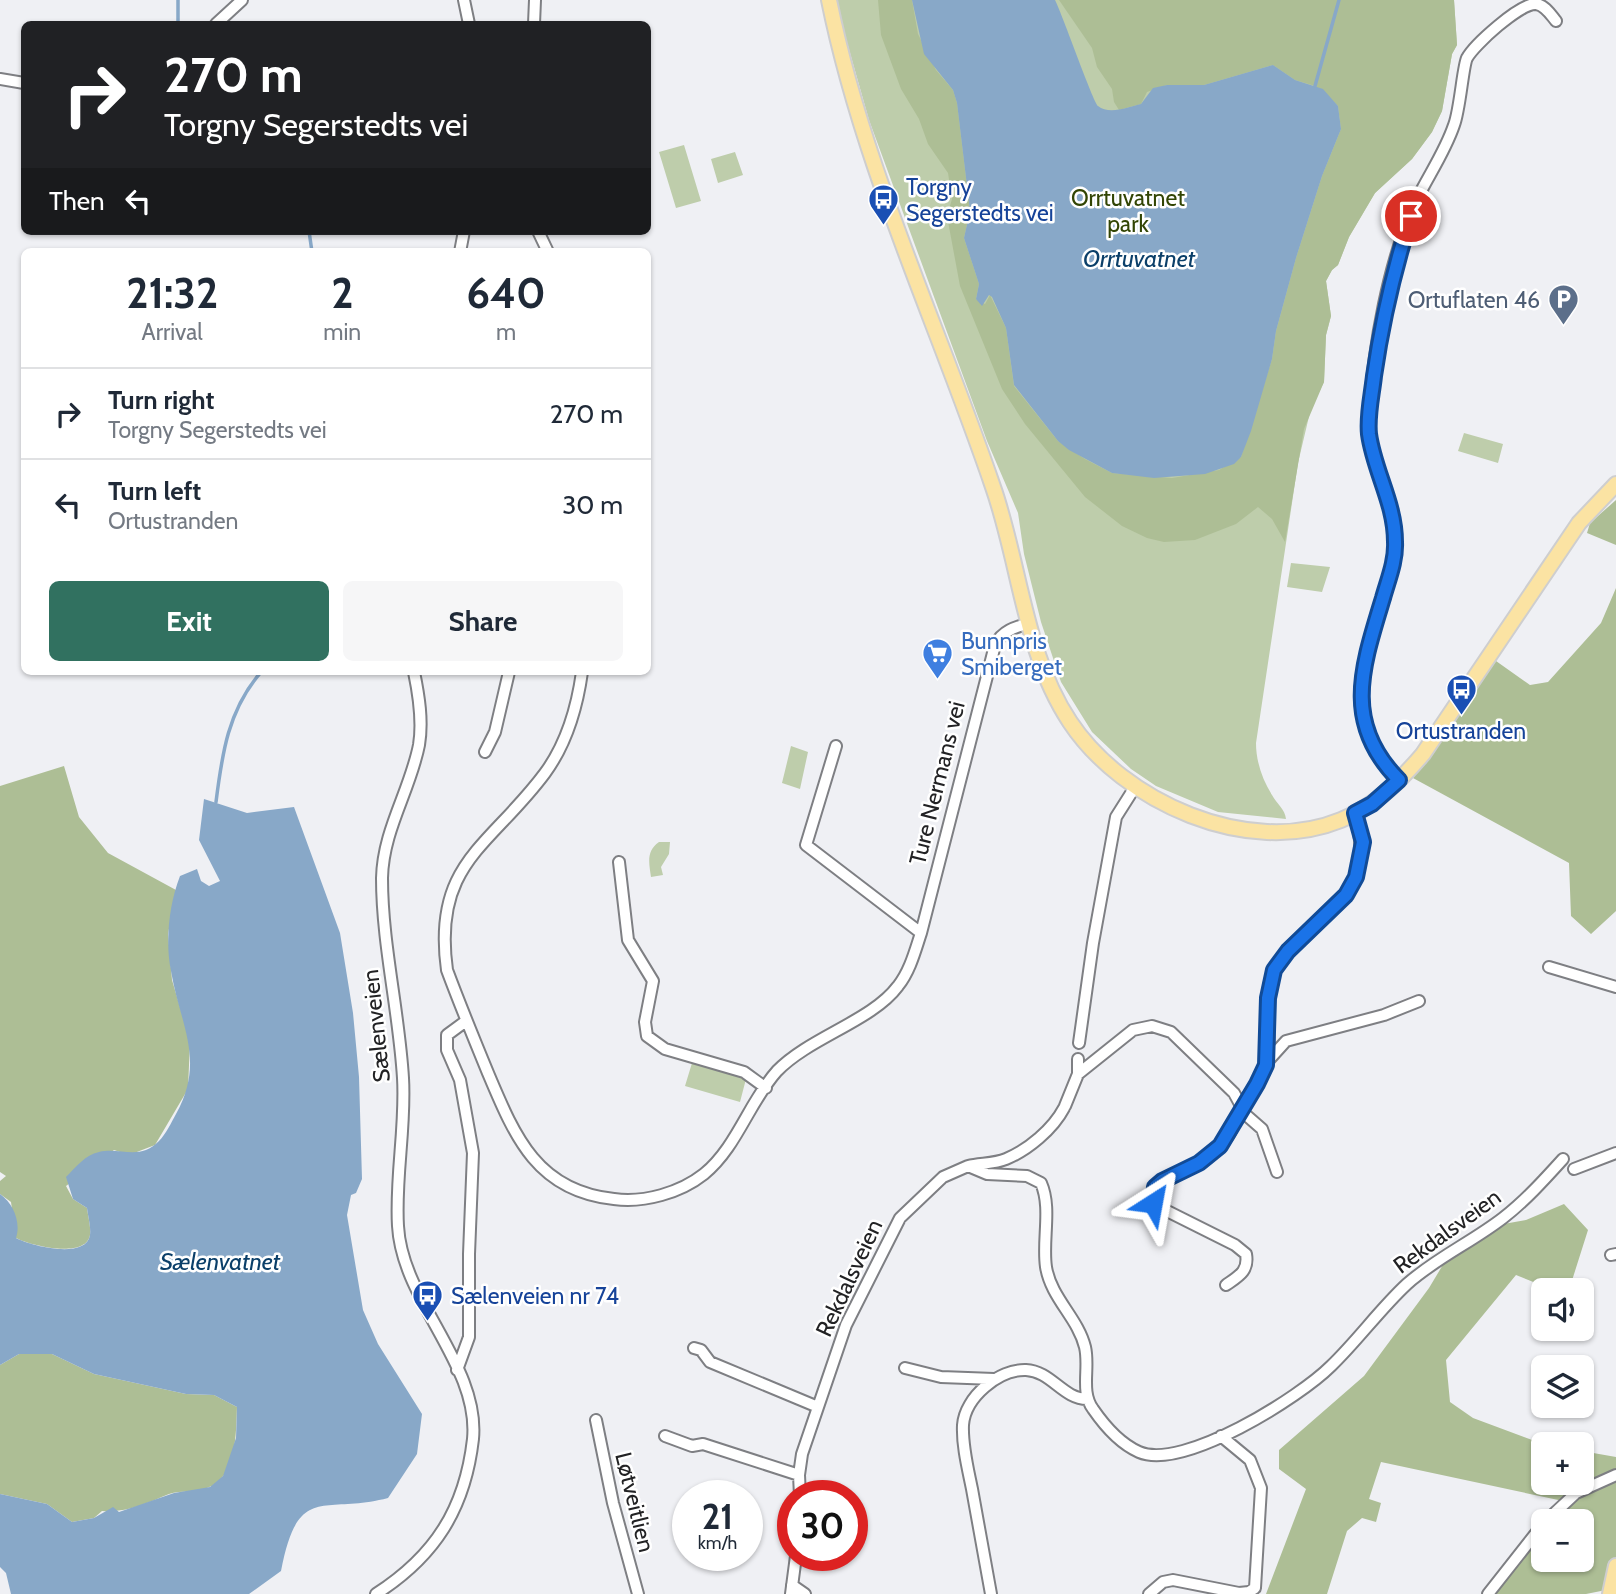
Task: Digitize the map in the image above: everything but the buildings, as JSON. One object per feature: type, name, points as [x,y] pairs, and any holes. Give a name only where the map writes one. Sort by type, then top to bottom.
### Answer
[{"type":"main road","points":[[829,0],[850,92],[994,489],[1043,669],[1071,723],[1099,757],[1135,787],[1199,819],[1247,829],[1297,831],[1339,821],[1372,804],[1399,780],[1438,732],[1579,523],[1616,484]]},
{"type":"main road","points":[[1610,1594],[1616,1566]]},
{"type":"street","points":[[219,21],[242,0]]},
{"type":"street","points":[[464,0],[468,21]]},
{"type":"street","points":[[534,21],[535,0]]},
{"type":"street","points":[[1399,780],[1368,734],[1360,695],[1362,671],[1396,544],[1388,494],[1376,465],[1369,433],[1382,315],[1416,202],[1457,118],[1467,57],[1501,23],[1529,6],[1537,4],[1556,21]]},
{"type":"street","points":[[0,79],[21,82]]},
{"type":"street","name":"Ture Nermans vei","points":[[581,675],[572,720],[558,752],[535,786],[479,844],[452,890],[444,915],[443,941],[447,970],[466,1021],[518,1142],[555,1179],[593,1197],[627,1201],[650,1198],[679,1189],[703,1175],[735,1138],[777,1072],[808,1047],[886,999],[899,985],[921,933],[995,646],[999,637],[1010,629],[1030,622]]},
{"type":"street","name":"Sælenveien","points":[[376,1594],[403,1576],[434,1546],[457,1503],[470,1457],[473,1431],[467,1391],[408,1269],[398,1226],[403,1079],[382,878],[388,836],[419,746],[420,710],[414,675]]},
{"type":"street","points":[[485,752],[495,732],[508,675]]},
{"type":"street","points":[[836,746],[806,845],[921,933]]},
{"type":"street","points":[[1079,1043],[1093,943],[1116,817],[1135,787]]},
{"type":"street","points":[[1266,1065],[1268,998],[1274,970],[1288,951],[1346,895],[1356,877],[1363,842],[1355,813]]},
{"type":"street","points":[[619,862],[628,940],[653,981],[645,1022],[647,1037],[665,1048],[744,1072],[766,1088]]},
{"type":"street","points":[[1549,967],[1616,988]]},
{"type":"street","points":[[1226,1285],[1244,1272],[1248,1264],[1246,1254],[1228,1241],[1153,1203],[1153,1196],[1162,1181],[1213,1153],[1230,1133],[1272,1053],[1286,1041],[1384,1015],[1419,1001]]},
{"type":"street","points":[[457,1370],[469,1337],[469,1254],[474,1180],[471,1129],[460,1080],[447,1050],[447,1035],[466,1021]]},
{"type":"street","points":[[1078,1074],[1133,1030],[1160,1027],[1177,1037],[1243,1105],[1246,1115],[1266,1134],[1277,1172]]},
{"type":"street","points":[[1078,1059],[1078,1074]]},
{"type":"street","name":"Rekdalsveien","points":[[799,1480],[807,1436],[846,1325],[895,1226],[943,1177],[968,1166],[1000,1161],[1020,1152],[1050,1127],[1065,1107],[1078,1074]]},
{"type":"street","points":[[1574,1169],[1616,1153]]},
{"type":"street","name":"Rekdalsveien","points":[[905,1368],[941,1377],[994,1379],[1014,1370],[1041,1372],[1072,1395],[1087,1399],[1110,1430],[1140,1452],[1170,1454],[1221,1436],[1295,1394],[1323,1373],[1407,1284],[1453,1249],[1500,1220],[1563,1159]]},
{"type":"street","points":[[968,1166],[986,1174],[1027,1177],[1041,1183],[1046,1197],[1045,1249],[1048,1278],[1084,1345],[1087,1399]]},
{"type":"street","points":[[694,1348],[701,1350],[710,1362],[818,1407]]},
{"type":"street","points":[[991,1594],[963,1427],[967,1412],[994,1379]]},
{"type":"street","name":"Løtveitlien","points":[[596,1420],[613,1503],[638,1594]]},
{"type":"street","points":[[664,1436],[692,1446],[703,1444],[799,1475]]},
{"type":"street","points":[[1149,1594],[1163,1582],[1173,1580],[1239,1593],[1249,1592],[1255,1587],[1261,1488],[1250,1460],[1221,1436]]},
{"type":"street","points":[[1559,1509],[1576,1493],[1616,1475]]},
{"type":"street","points":[[1488,1594],[1531,1540]]},
{"type":"street","points":[[794,1571],[792,1589],[805,1594]]},
{"type":"green space","name":"Orrtuvatnet park","points":[[835,0],[1454,0],[1457,45],[1452,54],[1442,111],[1432,132],[1412,159],[1375,193],[1349,237],[1338,265],[1326,281],[1331,316],[1326,335],[1324,382],[1311,408],[1298,463],[1256,743],[1263,776],[1286,819],[1218,812],[1156,786],[1131,769],[1092,732],[1061,682],[1041,622],[1024,554],[1018,513],[987,441],[869,120]]},
{"type":"green space","points":[[878,0],[912,0],[918,34],[936,70],[953,90],[957,103],[970,211],[964,238],[979,284],[976,299],[985,304],[990,295],[1006,328],[1014,386],[1058,441],[1085,459],[1112,473],[1172,478],[1219,470],[1241,457],[1272,359],[1276,331],[1296,258],[1322,176],[1341,129],[1338,106],[1315,86],[1295,80],[1273,65],[1204,85],[1167,85],[1147,92],[1141,104],[1119,110],[1114,102],[1112,89],[1097,67],[1092,48],[1059,0],[1454,0],[1457,45],[1452,54],[1442,111],[1432,132],[1412,159],[1375,193],[1349,237],[1338,265],[1326,281],[1331,316],[1326,335],[1324,382],[1304,429],[1285,542],[1272,519],[1258,507],[1236,524],[1195,540],[1164,542],[1147,538],[1122,526],[1085,497],[1025,424],[1002,389],[960,286],[947,216],[952,199],[948,173],[928,144],[919,119],[901,89],[881,35]]},
{"type":"green space","points":[[684,145],[701,201],[676,208],[659,152]]},
{"type":"green space","points":[[735,152],[743,175],[718,183],[711,159]]},
{"type":"green space","points":[[1464,433],[1503,444],[1498,463],[1458,451]]},
{"type":"green space","points":[[1616,500],[1616,545],[1587,533],[1590,523]]},
{"type":"green space","points":[[1291,563],[1330,567],[1322,592],[1287,587]]},
{"type":"green space","points":[[1616,588],[1616,911],[1591,934],[1571,916],[1569,863],[1413,778],[1496,661],[1530,685],[1548,682],[1601,623]]},
{"type":"green space","points":[[791,746],[808,752],[800,789],[782,783]]},
{"type":"green space","points":[[64,766],[79,817],[108,853],[176,890],[168,934],[172,980],[190,1041],[188,1089],[155,1145],[129,1155],[114,1150],[66,1186],[73,1199],[87,1208],[90,1229],[86,1242],[69,1249],[45,1247],[16,1238],[11,1202],[0,1194],[0,1181],[6,1176],[0,1172],[0,786]]},
{"type":"green space","points":[[659,842],[670,842],[669,854],[661,867],[663,875],[651,877],[650,853]]},
{"type":"green space","points":[[692,1063],[746,1079],[740,1102],[685,1086]]},
{"type":"green space","points":[[1564,1204],[1588,1230],[1573,1278],[1531,1278],[1531,1281],[1516,1275],[1446,1360],[1450,1402],[1473,1418],[1531,1440],[1531,1494],[1381,1462],[1369,1499],[1381,1503],[1376,1522],[1362,1518],[1347,1531],[1327,1594],[1266,1594],[1306,1489],[1279,1469],[1279,1450],[1364,1376],[1429,1288],[1450,1253],[1481,1228],[1526,1220]]},
{"type":"green space","points":[[19,1354],[52,1354],[94,1374],[186,1394],[214,1395],[237,1407],[233,1454],[224,1475],[217,1483],[202,1490],[174,1493],[137,1507],[102,1511],[94,1518],[72,1522],[47,1504],[0,1494],[0,1365]]},
{"type":"green space","points":[[1594,1453],[1616,1457],[1616,1588],[1586,1594],[1488,1594],[1531,1539],[1531,1572],[1594,1572],[1594,1509],[1556,1509],[1563,1501],[1535,1495],[1594,1495]]},
{"type":"water","name":"Orrtuvatnet","points":[[912,0],[1055,0],[1095,101],[1103,109],[1119,110],[1141,104],[1153,88],[1167,85],[1204,85],[1273,65],[1295,80],[1323,89],[1338,106],[1341,129],[1322,176],[1296,258],[1276,331],[1272,359],[1251,431],[1241,457],[1234,464],[1205,474],[1154,478],[1112,473],[1069,450],[1058,441],[1014,385],[1006,328],[992,297],[989,295],[982,306],[976,299],[979,284],[964,238],[970,211],[957,103],[953,90],[924,54]]},
{"type":"water","name":"Sælenvatnet","points":[[204,799],[247,813],[294,807],[340,933],[353,1013],[359,1077],[362,1179],[356,1193],[351,1195],[347,1215],[363,1310],[378,1344],[422,1414],[417,1454],[388,1498],[317,1507],[305,1513],[296,1524],[288,1543],[281,1571],[249,1594],[11,1594],[6,1573],[0,1567],[0,1494],[47,1504],[72,1522],[94,1518],[113,1507],[119,1512],[174,1493],[210,1487],[223,1476],[236,1438],[237,1407],[214,1395],[186,1394],[94,1374],[52,1354],[19,1354],[0,1365],[0,1194],[15,1214],[18,1226],[16,1238],[57,1249],[79,1247],[86,1243],[90,1235],[87,1208],[73,1199],[66,1177],[94,1154],[107,1151],[137,1152],[152,1147],[166,1132],[185,1095],[190,1059],[169,960],[168,936],[173,899],[180,876],[197,869],[201,881],[209,886],[220,881],[199,840]]},
{"type":"waterway","points":[[178,0],[178,21]]},
{"type":"waterway","points":[[1315,86],[1339,0]]},
{"type":"waterway","points":[[310,235],[311,248]]},
{"type":"waterway","points":[[216,802],[228,733],[241,702],[259,675]]},
{"type":"place","name":"Torgny Segerstedts vei","points":[[883,227]]},
{"type":"place","name":"Ortuflaten 46","points":[[1563,327]]},
{"type":"place","name":"Bunnpris Smiberget","points":[[938,681]]},
{"type":"place","name":"Ortustranden","points":[[1461,717]]},
{"type":"place","name":"Sælenveien nr 74","points":[[428,1323]]},
{"type":"route","points":[[1153,1203],[1155,1187],[1213,1153],[1230,1133],[1245,1100],[1266,1065],[1269,986],[1274,970],[1288,951],[1346,895],[1360,867],[1363,842],[1355,813],[1372,804],[1399,780],[1374,747],[1368,734],[1360,695],[1362,671],[1396,544],[1388,494],[1369,433],[1369,413],[1382,315],[1411,216]]}]
